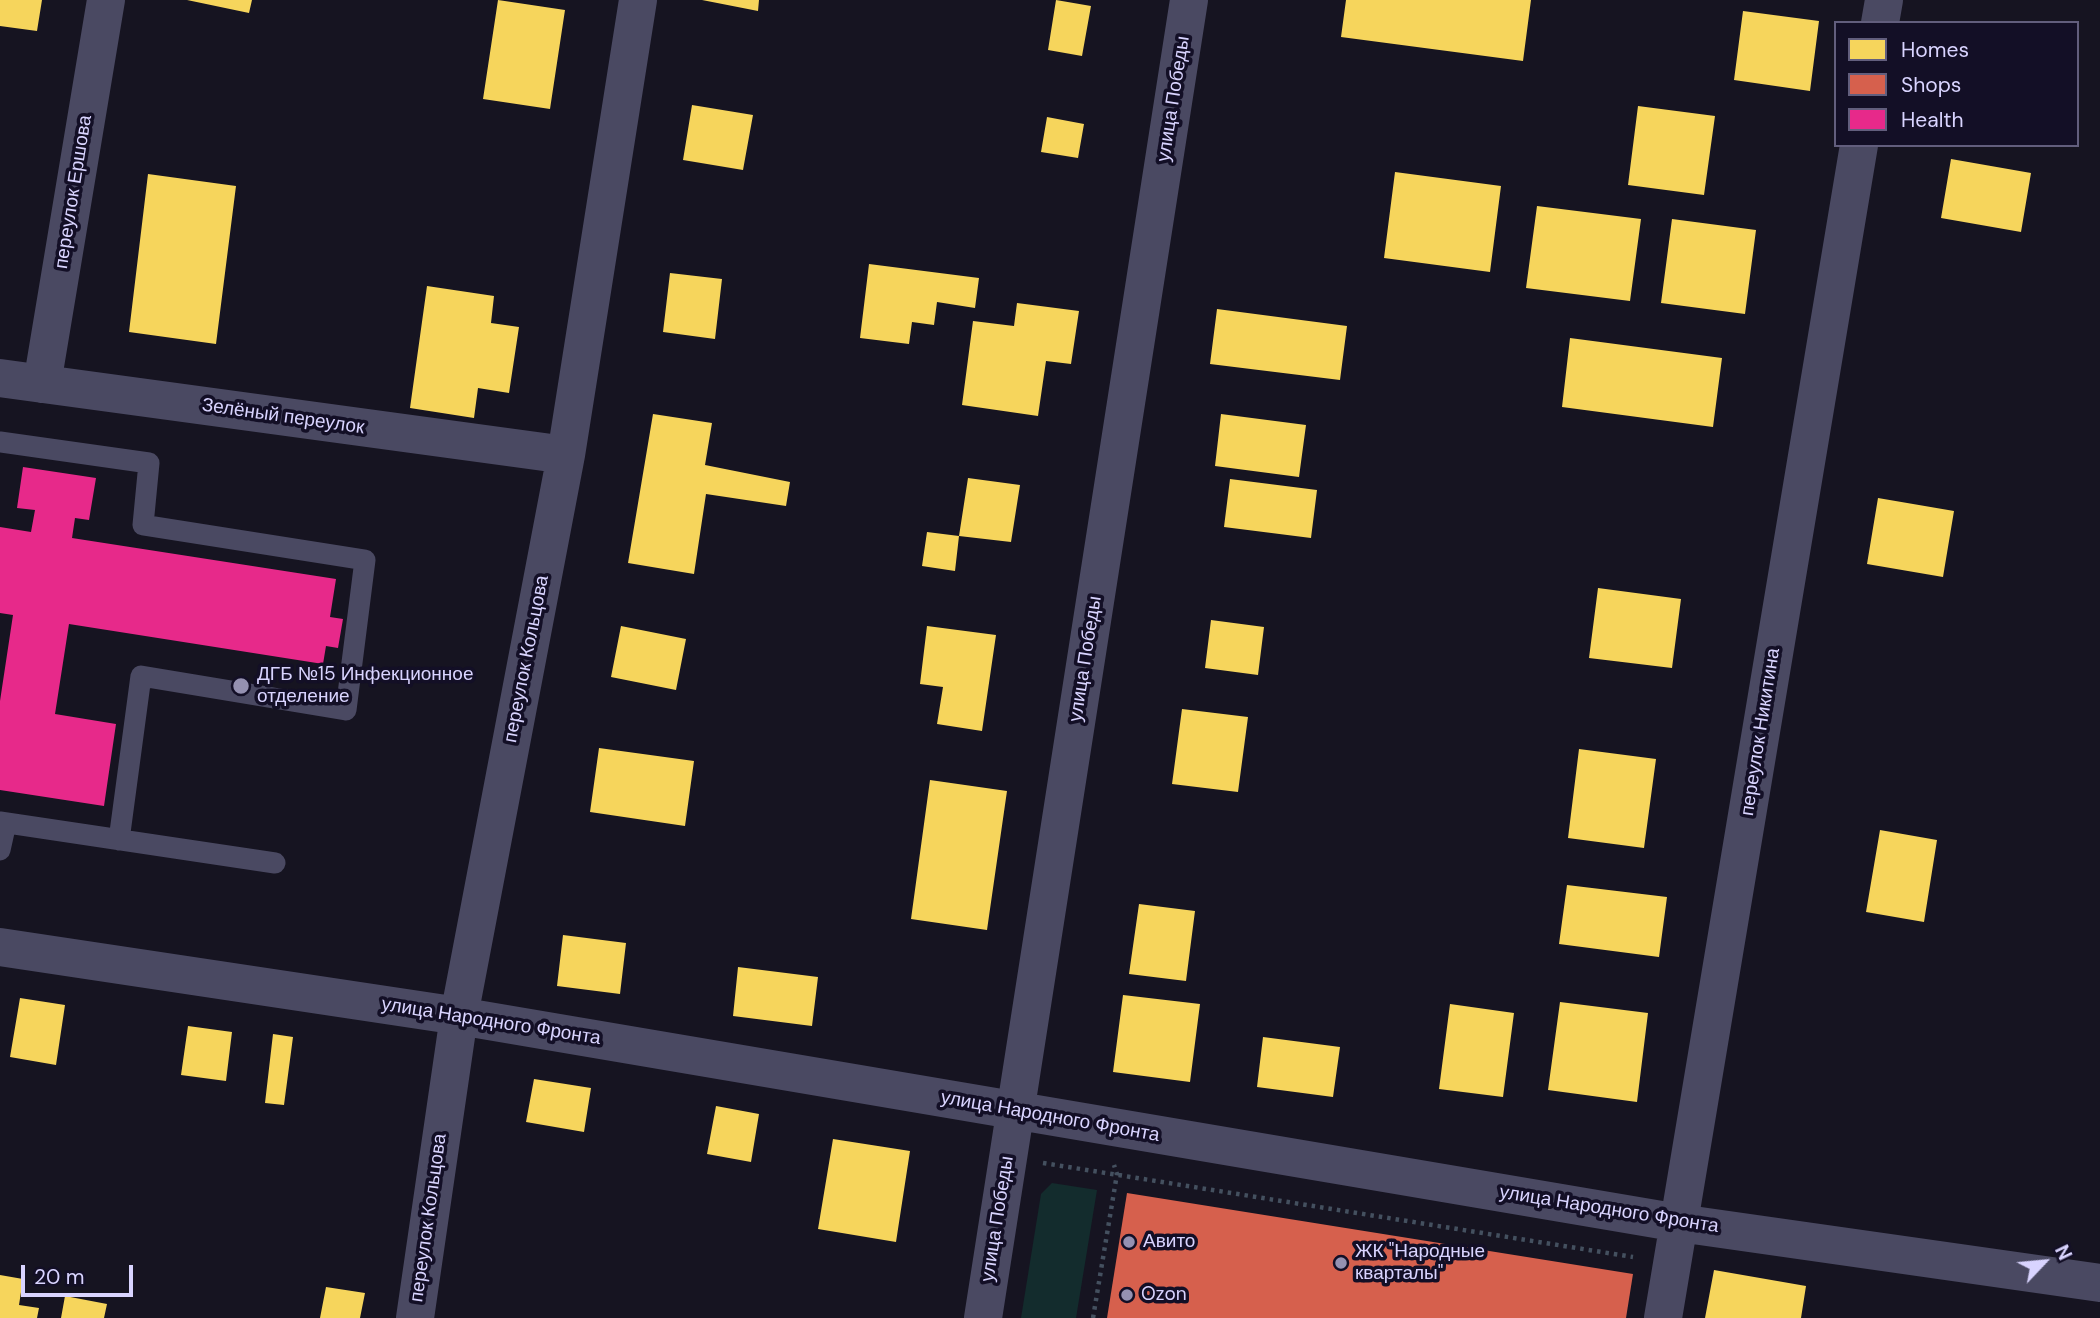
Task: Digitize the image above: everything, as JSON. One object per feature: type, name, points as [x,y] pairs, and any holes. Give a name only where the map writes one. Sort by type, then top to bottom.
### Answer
[{"type":"street","name":"переулок Ершова","points":[[42,384],[106,0]]},
{"type":"street","name":"переулок Кольцова","points":[[415,1318],[459,1016],[566,455],[638,0]]},
{"type":"street","name":"улица Победы","points":[[983,1318],[1189,0]]},
{"type":"street","points":[[1880,21],[1884,0]]},
{"type":"street","name":"переулок Никитина","points":[[1664,1318],[1860,147]]},
{"type":"street","name":"Зелёный переулок","points":[[0,378],[566,455]]},
{"type":"street","name":"улица Народного Фронта","points":[[0,947],[459,1016],[1679,1223],[2100,1283]]},
{"type":"lane","points":[[0,442],[149,463],[144,525],[365,560],[346,710],[141,676],[119,840]]},
{"type":"lane","points":[[0,850],[3,823],[275,863]]},
{"type":"path","points":[[1093,1318],[1117,1174],[1105,1126]]},
{"type":"path","points":[[1008,1157],[1644,1259]]},
{"type":"green space","points":[[1052,1183],[1097,1190],[1076,1318],[1021,1318],[1041,1194]]},
{"type":"building: Homes","points":[[0,0],[42,0],[37,31],[0,26]]},
{"type":"building: Homes","points":[[187,0],[252,0],[249,13]]},
{"type":"building: Homes","points":[[498,0],[565,10],[550,109],[483,99]]},
{"type":"building: Homes","points":[[702,0],[759,0],[758,11]]},
{"type":"building: Homes","points":[[1056,0],[1091,6],[1082,56],[1048,50]]},
{"type":"building: Homes","points":[[1346,0],[1531,0],[1523,61],[1341,37]]},
{"type":"building: Homes","points":[[1743,11],[1819,21],[1810,91],[1734,80]]},
{"type":"building: Homes","points":[[692,105],[753,115],[743,170],[683,160]]},
{"type":"building: Homes","points":[[1638,106],[1715,116],[1704,195],[1628,185]]},
{"type":"building: Homes","points":[[1047,117],[1084,124],[1078,158],[1041,152]]},
{"type":"building: Homes","points":[[1951,159],[2031,173],[2021,232],[1941,218]]},
{"type":"building: Homes","points":[[1395,172],[1501,186],[1490,272],[1384,258]]},
{"type":"building: Homes","points":[[148,174],[236,186],[216,344],[129,332]]},
{"type":"building: Homes","points":[[1537,206],[1641,219],[1630,301],[1526,288]]},
{"type":"building: Homes","points":[[1672,219],[1756,230],[1745,314],[1661,303]]},
{"type":"building: Homes","points":[[869,264],[979,278],[975,308],[937,302],[934,325],[912,322],[909,344],[860,338]]},
{"type":"building: Homes","points":[[670,273],[722,279],[715,339],[663,332]]},
{"type":"building: Homes","points":[[427,286],[494,296],[491,323],[519,327],[509,393],[478,388],[474,418],[410,408]]},
{"type":"building: Homes","points":[[1017,303],[1079,311],[1071,364],[1046,361],[1038,416],[962,405],[973,321],[1014,326]]},
{"type":"building: Homes","points":[[1217,309],[1347,326],[1340,380],[1210,364]]},
{"type":"building: Homes","points":[[1570,338],[1722,358],[1713,427],[1562,407]]},
{"type":"building: Homes","points":[[653,414],[712,423],[705,465],[790,482],[786,506],[706,494],[694,574],[628,563]]},
{"type":"building: Homes","points":[[1221,414],[1306,425],[1299,477],[1215,466]]},
{"type":"building: Homes","points":[[968,478],[1020,485],[1011,542],[959,536]]},
{"type":"building: Homes","points":[[1230,479],[1317,490],[1311,538],[1224,527]]},
{"type":"building: Homes","points":[[1878,498],[1954,511],[1943,577],[1867,564]]},
{"type":"building: Homes","points":[[927,532],[959,536],[955,571],[922,566]]},
{"type":"building: Homes","points":[[1598,588],[1681,599],[1672,668],[1589,658]]},
{"type":"building: Homes","points":[[1211,620],[1264,627],[1258,675],[1205,668]]},
{"type":"building: Homes","points":[[621,626],[686,639],[676,690],[611,677]]},
{"type":"building: Homes","points":[[927,626],[996,635],[982,731],[937,724],[943,687],[920,684]]},
{"type":"building: Homes","points":[[1182,709],[1248,717],[1238,792],[1172,784]]},
{"type":"building: Homes","points":[[599,748],[694,761],[685,826],[590,812]]},
{"type":"building: Homes","points":[[1579,749],[1656,759],[1644,848],[1568,838]]},
{"type":"building: Homes","points":[[930,780],[1007,791],[987,930],[911,919]]},
{"type":"building: Homes","points":[[1880,830],[1937,840],[1924,922],[1866,912]]},
{"type":"building: Homes","points":[[1567,885],[1667,897],[1659,957],[1559,944]]},
{"type":"building: Homes","points":[[1139,904],[1195,911],[1186,981],[1129,974]]},
{"type":"building: Homes","points":[[563,935],[626,943],[620,994],[557,986]]},
{"type":"building: Homes","points":[[738,967],[818,977],[812,1026],[733,1016]]},
{"type":"building: Homes","points":[[1123,995],[1200,1004],[1190,1082],[1113,1072]]},
{"type":"building: Homes","points":[[20,998],[65,1005],[56,1065],[10,1057]]},
{"type":"building: Homes","points":[[1560,1002],[1648,1013],[1637,1102],[1548,1090]]},
{"type":"building: Homes","points":[[1450,1004],[1514,1013],[1503,1097],[1439,1089]]},
{"type":"building: Homes","points":[[188,1026],[232,1032],[226,1081],[181,1075]]},
{"type":"building: Homes","points":[[273,1034],[293,1037],[284,1105],[265,1103]]},
{"type":"building: Homes","points":[[1263,1037],[1340,1047],[1333,1097],[1257,1087]]},
{"type":"building: Homes","points":[[534,1079],[591,1088],[584,1132],[526,1122]]},
{"type":"building: Homes","points":[[716,1106],[759,1114],[751,1162],[707,1154]]},
{"type":"building: Homes","points":[[833,1139],[910,1151],[896,1242],[818,1229]]},
{"type":"building: Homes","points":[[1714,1270],[1806,1286],[1801,1318],[1705,1318]]},
{"type":"building: Homes","points":[[0,1275],[23,1279],[19,1305],[39,1308],[37,1318],[0,1318]]},
{"type":"building: Homes","points":[[326,1287],[365,1293],[360,1318],[320,1318]]},
{"type":"building: Homes","points":[[65,1296],[107,1304],[104,1318],[61,1318]]},
{"type":"building: Shops","name":"ЖК \"Народные кварталы\"","points":[[1127,1193],[1633,1274],[1626,1318],[1107,1318]]},
{"type":"building: Health","points":[[23,467],[96,478],[89,520],[75,518],[72,538],[336,579],[330,617],[343,619],[338,648],[326,646],[323,664],[69,624],[55,714],[116,724],[104,806],[0,790],[0,701],[13,615],[0,613],[0,527],[31,532],[35,510],[17,508]]},
{"type":"place","name":"ДГБ №15 Инфекционное отделение","points":[[241,686]]},
{"type":"place","name":"Авито","points":[[1129,1242]]},
{"type":"place","name":"ЖК \"Народные кварталы\"","points":[[1341,1263]]},
{"type":"place","name":"Ozon","points":[[1127,1295]]}]
